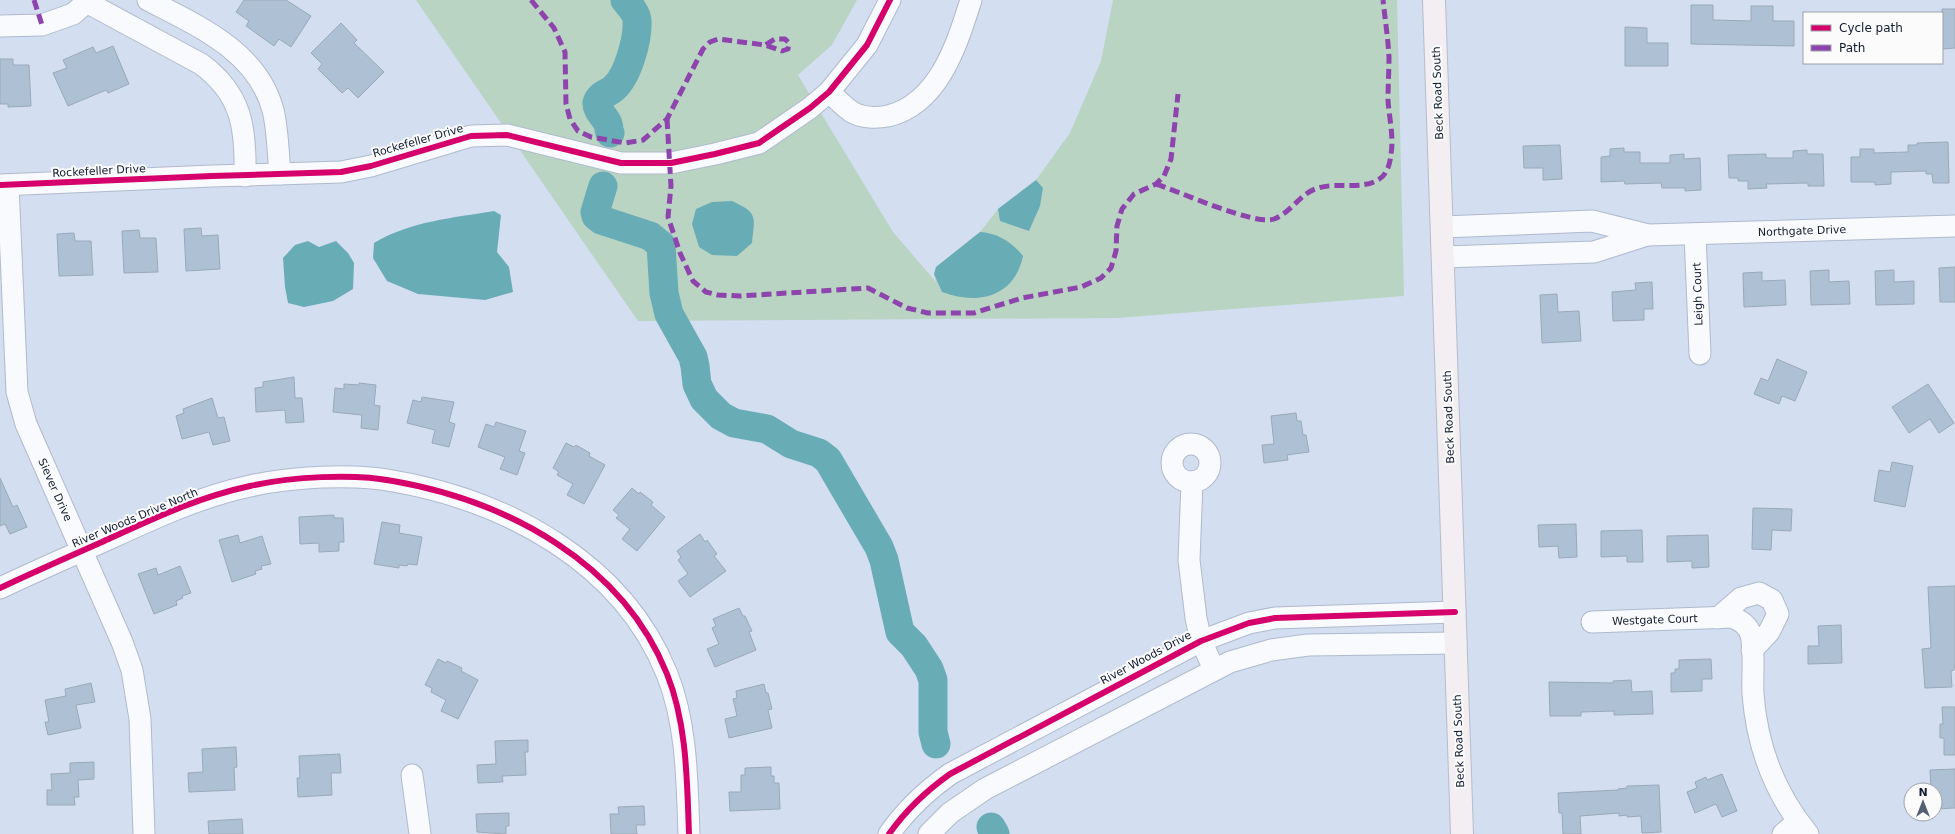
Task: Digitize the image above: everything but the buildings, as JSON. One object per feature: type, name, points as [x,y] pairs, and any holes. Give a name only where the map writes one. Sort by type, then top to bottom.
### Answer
[{"type":"main road","name":"Beck Road South","points":[[1434,0],[1444,257],[1462,834]]},
{"type":"street","points":[[134,27],[148,0],[221,39],[244,59],[269,98],[273,111],[280,174]]},
{"type":"street","name":"Rockefeller Drive","points":[[4,185],[341,172],[371,166],[471,136],[507,135],[621,163],[671,163],[758,143],[810,108],[829,92],[867,45],[890,0]]},
{"type":"street","points":[[829,92],[853,112],[872,117],[882,117],[900,113],[916,103],[925,96],[941,73],[964,24],[971,0]]},
{"type":"street","points":[[0,26],[42,25],[73,14],[89,1],[201,64],[214,73],[233,98],[243,126],[246,149],[245,176]]},
{"type":"street","points":[[233,98],[260,84]]},
{"type":"street","name":"Siever Drive","points":[[4,185],[17,392],[26,424],[122,642],[133,678],[140,719],[144,834]]},
{"type":"street","name":"Northgate Drive","points":[[1442,227],[1592,221],[1648,235],[1955,226]]},
{"type":"street","name":"Leigh Court","points":[[1695,234],[1700,354]]},
{"type":"street","name":"Northgate Drive","points":[[1444,257],[1594,252],[1648,235]]},
{"type":"street","name":"River Woods Drive North","points":[[0,588],[153,518],[217,494],[250,486],[307,478],[392,480],[449,494],[507,516],[543,534],[566,548],[589,566],[620,597],[647,634],[674,693],[682,728],[689,834]]},
{"type":"street","points":[[1192,482],[1189,560],[1196,618],[1201,641],[1214,669]]},
{"type":"street","points":[[1718,618],[1741,598],[1759,593],[1772,600],[1778,614],[1769,632],[1752,650]]},
{"type":"street","name":"River Woods Drive","points":[[889,834],[910,808],[933,786],[950,774],[1201,641],[1250,623],[1275,618],[1455,612]]},
{"type":"street","name":"Westgate Court","points":[[1592,622],[1732,617],[1745,625],[1751,637],[1755,708],[1761,743],[1778,790],[1796,830]]},
{"type":"street","points":[[929,834],[950,813],[985,789],[1214,669],[1250,655],[1291,647],[1456,643]]},
{"type":"street","points":[[412,775],[420,834]]},
{"type":"shaded area","points":[[416,0],[857,0],[832,45],[798,75],[893,232],[936,282],[934,274],[936,267],[980,232],[998,209],[1036,180],[1070,133],[1101,61],[1113,0],[1397,0],[1404,296],[1117,318],[638,321]]},
{"type":"shaded area","points":[[1036,180],[1043,188],[1040,206],[1029,231],[1000,221],[998,209]]},
{"type":"shaded area","points":[[732,201],[747,209],[753,216],[754,227],[752,243],[737,256],[712,255],[699,247],[692,224],[696,209],[712,202]]},
{"type":"shaded area","points":[[494,211],[501,215],[497,252],[509,267],[513,292],[485,300],[418,294],[387,281],[373,258],[374,243],[403,230],[432,221]]},
{"type":"shaded area","points":[[980,232],[998,236],[1019,251],[1023,256],[1018,270],[1011,281],[1003,289],[992,295],[968,298],[942,292],[934,274],[936,267]]},
{"type":"shaded area","points":[[308,241],[319,247],[336,241],[348,253],[354,263],[353,289],[333,301],[304,307],[288,303],[285,287],[283,258],[295,245]]},
{"type":"waterway","points":[[610,133],[608,124],[598,108],[597,103],[602,96],[613,89],[620,81],[628,66],[634,47],[637,18],[625,0]]},
{"type":"waterway","points":[[603,186],[595,212],[596,216],[601,220],[650,236],[661,245],[664,293],[669,314],[693,357],[697,384],[704,399],[721,416],[734,423],[767,429],[791,444],[819,453],[828,460],[879,547],[884,560],[900,632],[914,646],[929,669],[933,680],[933,732],[936,744]]},
{"type":"waterway","points":[[991,827],[995,834]]},
{"type":"marked path","points":[[34,0],[42,25]]},
{"type":"marked path","points":[[531,0],[554,28],[565,52],[566,104],[570,119],[578,131],[591,137],[625,143],[643,140],[667,119],[703,49],[710,42],[718,39],[765,45],[782,51],[788,49],[789,43],[785,39],[775,39],[765,45]]},
{"type":"marked path","points":[[1156,184],[1216,207],[1264,220],[1274,219],[1280,216],[1306,194],[1318,188],[1325,186],[1364,185],[1381,178],[1389,165],[1392,147],[1388,100],[1389,57],[1383,0]]},
{"type":"marked path","points":[[667,119],[671,186],[668,217],[680,253],[693,281],[706,292],[718,295],[740,296],[868,288],[907,308],[928,313],[974,313],[1022,298],[1081,287],[1101,278],[1111,268],[1116,251],[1117,226],[1122,209],[1134,194],[1156,184],[1164,176],[1171,159],[1178,94]]},
{"type":"cycle path","points":[[0,185],[341,172],[371,166],[471,136],[507,135],[621,163],[671,163],[715,154],[759,143],[810,108],[829,92],[867,45],[890,0]]},
{"type":"cycle path","points":[[0,588],[174,510],[212,496],[266,483],[302,478],[359,477],[393,481],[436,490],[478,504],[518,521],[556,543],[591,569],[621,599],[647,634],[667,674],[679,712],[685,752],[689,834]]},
{"type":"cycle path","points":[[889,834],[917,801],[950,774],[1201,641],[1249,623],[1275,618],[1455,612]]}]
